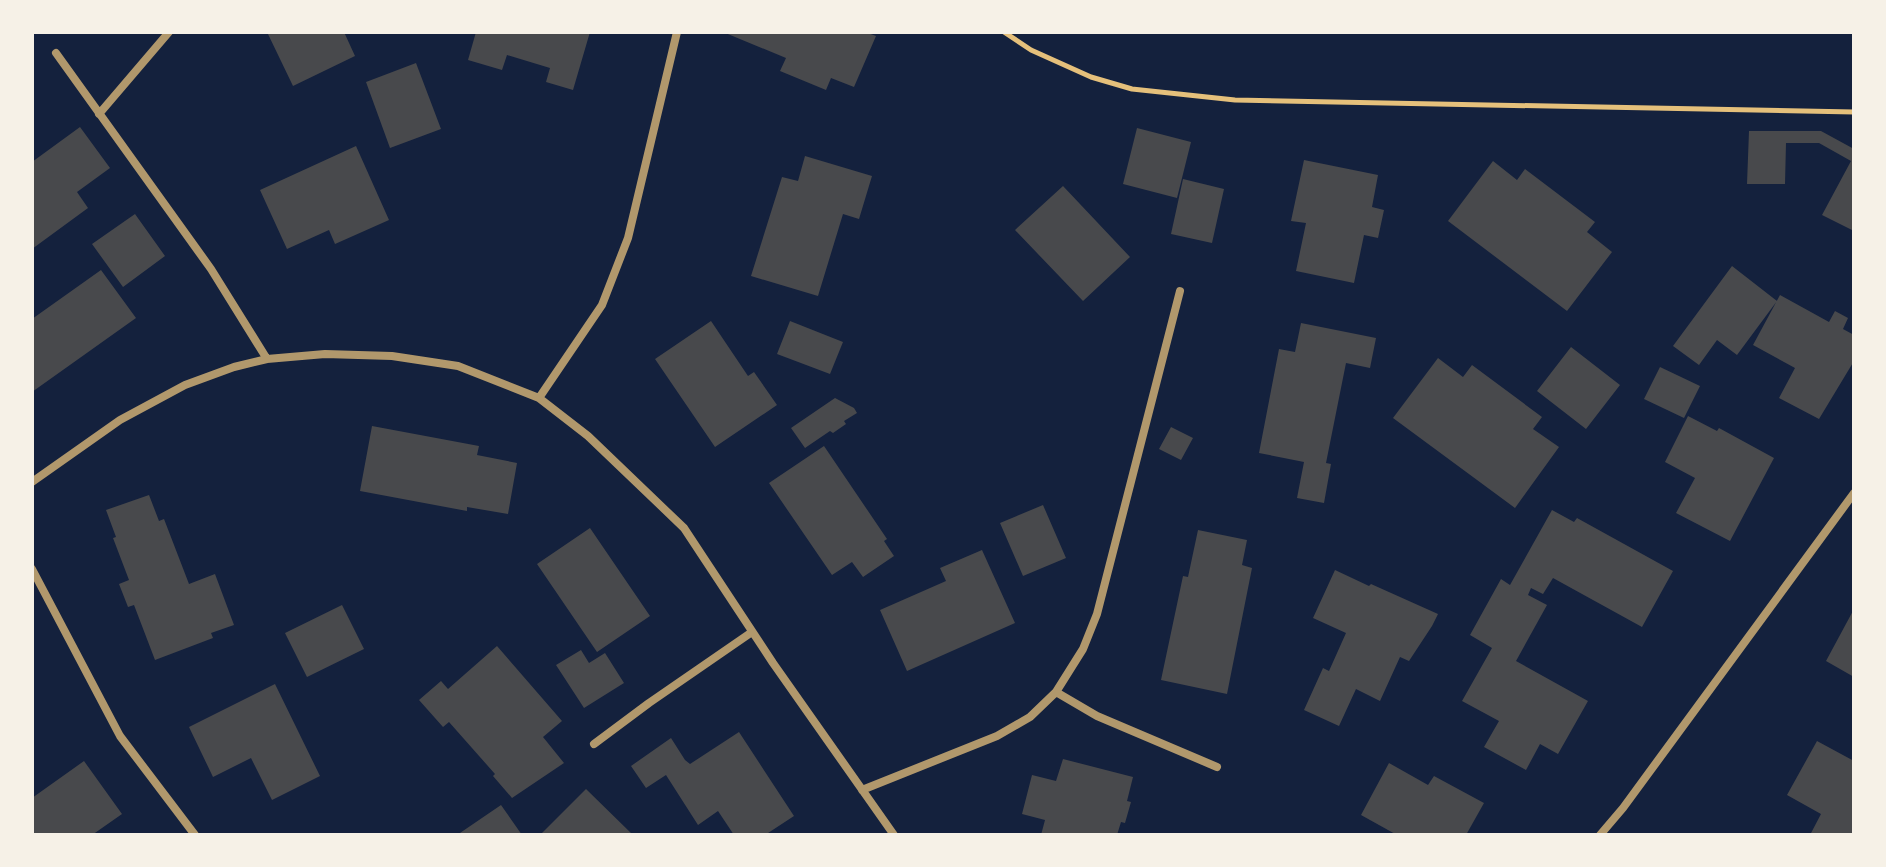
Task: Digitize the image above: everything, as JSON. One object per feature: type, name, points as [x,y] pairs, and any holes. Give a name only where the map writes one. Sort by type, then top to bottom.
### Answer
[{"type":"street","points":[[99,114],[169,32]]},
{"type":"street","points":[[539,398],[602,305],[628,238],[677,32]]},
{"type":"street","points":[[56,53],[211,269],[267,359]]},
{"type":"street","points":[[862,790],[997,736],[1030,717],[1056,692],[1083,649],[1097,614],[1180,291]]},
{"type":"street","points":[[32,482],[120,420],[185,385],[267,359],[325,354],[392,356],[458,366],[539,398],[588,436],[684,528],[752,632],[894,835]]},
{"type":"street","points":[[1600,835],[1854,493]]},
{"type":"street","points":[[32,569],[120,736],[195,835]]},
{"type":"street","points":[[594,744],[752,632]]},
{"type":"street","points":[[1056,692],[1097,716],[1217,767]]},
{"type":"path","points":[[1004,32],[1031,50],[1091,77],[1132,89],[1235,100],[1854,112]]},
{"type":"building","points":[[267,32],[344,32],[355,56],[293,86]]},
{"type":"building","points":[[476,32],[590,32],[573,90],[546,82],[550,68],[507,55],[502,70],[468,60]]},
{"type":"building","points":[[723,32],[865,32],[876,36],[854,87],[831,78],[826,90],[780,71],[786,58]]},
{"type":"building","points":[[416,63],[441,129],[390,148],[366,82]]},
{"type":"building","points":[[80,127],[110,168],[77,192],[88,208],[32,249],[32,162]]},
{"type":"building","points":[[1137,128],[1191,142],[1177,198],[1123,184]]},
{"type":"building","points":[[1749,131],[1821,131],[1854,149],[1854,231],[1822,215],[1851,161],[1819,143],[1786,143],[1785,184],[1747,184]]},
{"type":"building","points":[[356,146],[389,220],[335,244],[329,230],[287,249],[260,190]]},
{"type":"building","points":[[805,156],[872,176],[859,219],[843,214],[818,296],[751,276],[782,177],[798,181]]},
{"type":"building","points":[[1304,160],[1378,175],[1372,207],[1384,210],[1378,238],[1364,235],[1354,283],[1296,271],[1306,223],[1291,221]]},
{"type":"building","points":[[1493,161],[1517,180],[1525,169],[1595,222],[1587,232],[1612,252],[1567,311],[1448,221]]},
{"type":"building","points":[[1183,179],[1224,189],[1212,243],[1171,234]]},
{"type":"building","points":[[1063,186],[1130,257],[1083,301],[1015,230]]},
{"type":"building","points":[[135,214],[165,256],[123,287],[92,244]]},
{"type":"building","points":[[1732,266],[1777,301],[1737,355],[1717,340],[1699,365],[1673,346]]},
{"type":"building","points":[[101,270],[136,318],[32,392],[32,319]]},
{"type":"building","points":[[1780,295],[1829,322],[1835,311],[1848,318],[1843,329],[1854,335],[1854,361],[1819,419],[1779,398],[1795,368],[1753,345]]},
{"type":"building","points":[[711,321],[748,376],[754,372],[777,405],[715,447],[655,359]]},
{"type":"building","points":[[790,321],[843,342],[830,374],[777,354]]},
{"type":"building","points":[[1301,323],[1376,338],[1370,368],[1346,363],[1326,463],[1331,464],[1324,503],[1297,498],[1304,462],[1259,453],[1279,349],[1295,352]]},
{"type":"building","points":[[1571,347],[1620,385],[1586,429],[1537,391]]},
{"type":"building","points":[[1438,358],[1463,377],[1472,365],[1542,417],[1533,429],[1559,447],[1515,508],[1393,418]]},
{"type":"building","points":[[1660,367],[1700,386],[1684,418],[1644,399]]},
{"type":"building","points":[[835,398],[854,408],[857,413],[833,433],[830,431],[805,448],[791,428]]},
{"type":"building","points":[[1688,416],[1717,431],[1719,428],[1774,458],[1730,541],[1676,513],[1695,478],[1665,462]]},
{"type":"building","points":[[372,426],[479,446],[477,455],[517,463],[508,514],[467,507],[467,511],[360,491]]},
{"type":"building","points":[[1171,427],[1193,438],[1181,460],[1159,449]]},
{"type":"building","points":[[824,446],[887,539],[884,541],[894,556],[863,577],[852,562],[832,575],[769,483]]},
{"type":"building","points":[[149,495],[159,521],[164,519],[189,584],[215,574],[234,625],[211,633],[213,638],[155,660],[134,605],[128,607],[119,584],[129,580],[106,510]]},
{"type":"building","points":[[1043,505],[1066,558],[1023,576],[1000,523]]},
{"type":"building","points":[[1552,510],[1574,522],[1577,518],[1673,571],[1642,627],[1553,578],[1543,594],[1531,588],[1528,595],[1547,605],[1516,661],[1588,701],[1558,754],[1540,744],[1526,770],[1484,747],[1499,721],[1462,701],[1492,648],[1470,635],[1501,579],[1510,585]]},
{"type":"building","points":[[590,528],[650,616],[597,652],[537,564]]},
{"type":"building","points":[[1198,530],[1247,540],[1242,565],[1252,568],[1227,694],[1161,680],[1183,576],[1188,577]]},
{"type":"building","points":[[982,550],[1015,623],[907,671],[880,610],[946,581],[940,568]]},
{"type":"building","points":[[1335,570],[1438,614],[1409,661],[1400,657],[1380,701],[1356,689],[1339,726],[1304,710],[1323,668],[1329,671],[1346,633],[1313,618]]},
{"type":"building","points":[[342,605],[364,649],[307,677],[285,633]]},
{"type":"building","points":[[1854,609],[1854,677],[1826,661]]},
{"type":"building","points":[[497,646],[562,721],[543,737],[564,763],[512,798],[449,722],[443,727],[419,700],[441,681],[448,689]]},
{"type":"building","points":[[581,650],[589,663],[605,653],[624,683],[584,708],[556,665]]},
{"type":"building","points":[[275,684],[320,776],[272,800],[251,758],[213,777],[189,727]]},
{"type":"building","points":[[739,732],[794,816],[765,835],[734,835],[718,811],[698,825],[666,775],[646,788],[631,766],[671,738],[690,764]]},
{"type":"building","points":[[1817,741],[1854,761],[1854,835],[1810,835],[1821,814],[1787,795]]},
{"type":"building","points":[[1063,759],[1133,777],[1127,801],[1131,802],[1125,823],[1121,822],[1117,835],[1041,835],[1045,820],[1022,814],[1032,775],[1056,781]]},
{"type":"building","points":[[84,761],[122,814],[92,835],[32,835],[32,798]]},
{"type":"building","points":[[1389,763],[1428,785],[1434,776],[1484,803],[1466,835],[1397,835],[1361,815]]},
{"type":"building","points":[[586,789],[633,835],[540,835]]},
{"type":"building","points":[[501,805],[522,835],[457,835]]}]
